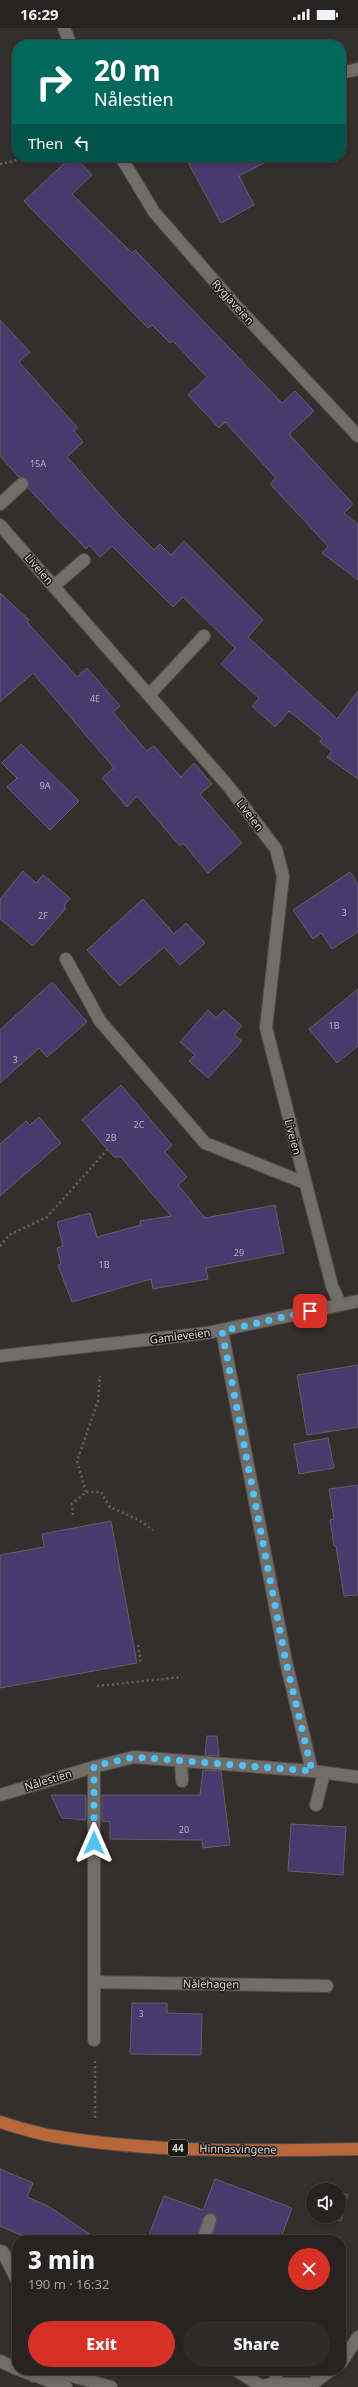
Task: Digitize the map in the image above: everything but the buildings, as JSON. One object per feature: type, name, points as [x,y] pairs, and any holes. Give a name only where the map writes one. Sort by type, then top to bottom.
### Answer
[{"type":"main road","name":"Hinnasvingene","points":[[0,2122],[51,2136],[95,2142],[194,2148],[294,2150],[358,2149]]},
{"type":"street","points":[[64,28],[68,40]]},
{"type":"street","points":[[346,72],[358,69]]},
{"type":"street","name":"Rygjaveien","points":[[124,162],[154,212],[237,307],[358,436]]},
{"type":"street","points":[[0,504],[22,484]]},
{"type":"street","name":"Liveien","points":[[0,525],[229,787],[276,849],[283,876],[266,1028],[332,1286],[340,1304]]},
{"type":"street","points":[[54,586],[84,560]]},
{"type":"street","points":[[148,695],[204,636]]},
{"type":"street","points":[[66,959],[100,1022],[205,1143],[305,1183]]},
{"type":"street","name":"Gamleveien","points":[[0,1356],[222,1331],[358,1301]]},
{"type":"street","points":[[222,1331],[286,1662],[312,1771]]},
{"type":"street","name":"Nålestien","points":[[0,1795],[94,1766],[134,1757],[312,1771],[358,1777]]},
{"type":"street","points":[[181,1761],[182,1781]]},
{"type":"street","points":[[94,1766],[94,2040]]},
{"type":"street","points":[[316,1805],[324,1773]]},
{"type":"street","name":"Nålehagen","points":[[94,1982],[327,1986]]},
{"type":"street","points":[[205,2235],[210,2220]]},
{"type":"street","points":[[0,2250],[3,2252],[12,2270]]},
{"type":"street","points":[[346,2355],[358,2337]]},
{"type":"street","points":[[0,2361],[12,2367]]},
{"type":"street","points":[[39,2375],[66,2387]]},
{"type":"street","points":[[70,2375],[111,2387]]},
{"type":"street","points":[[246,2375],[266,2385],[312,2384],[316,2375]]},
{"type":"street","points":[[266,2385],[273,2375]]},
{"type":"path","points":[[0,164],[12,161]]},
{"type":"path","points":[[0,1246],[9,1235],[47,1217],[107,1150]]},
{"type":"path","points":[[86,1492],[77,1460],[98,1401],[100,1376]]},
{"type":"path","points":[[73,1515],[72,1504],[86,1492],[101,1492],[110,1507],[139,1520],[153,1530]]},
{"type":"path","points":[[138,1644],[141,1664]]},
{"type":"path","points":[[97,1686],[182,1677]]},
{"type":"path","points":[[94,2040],[95,2142]]},
{"type":"route","points":[[94,1843],[94,1766],[134,1757],[312,1771],[286,1662],[222,1331],[310,1311]]}]
